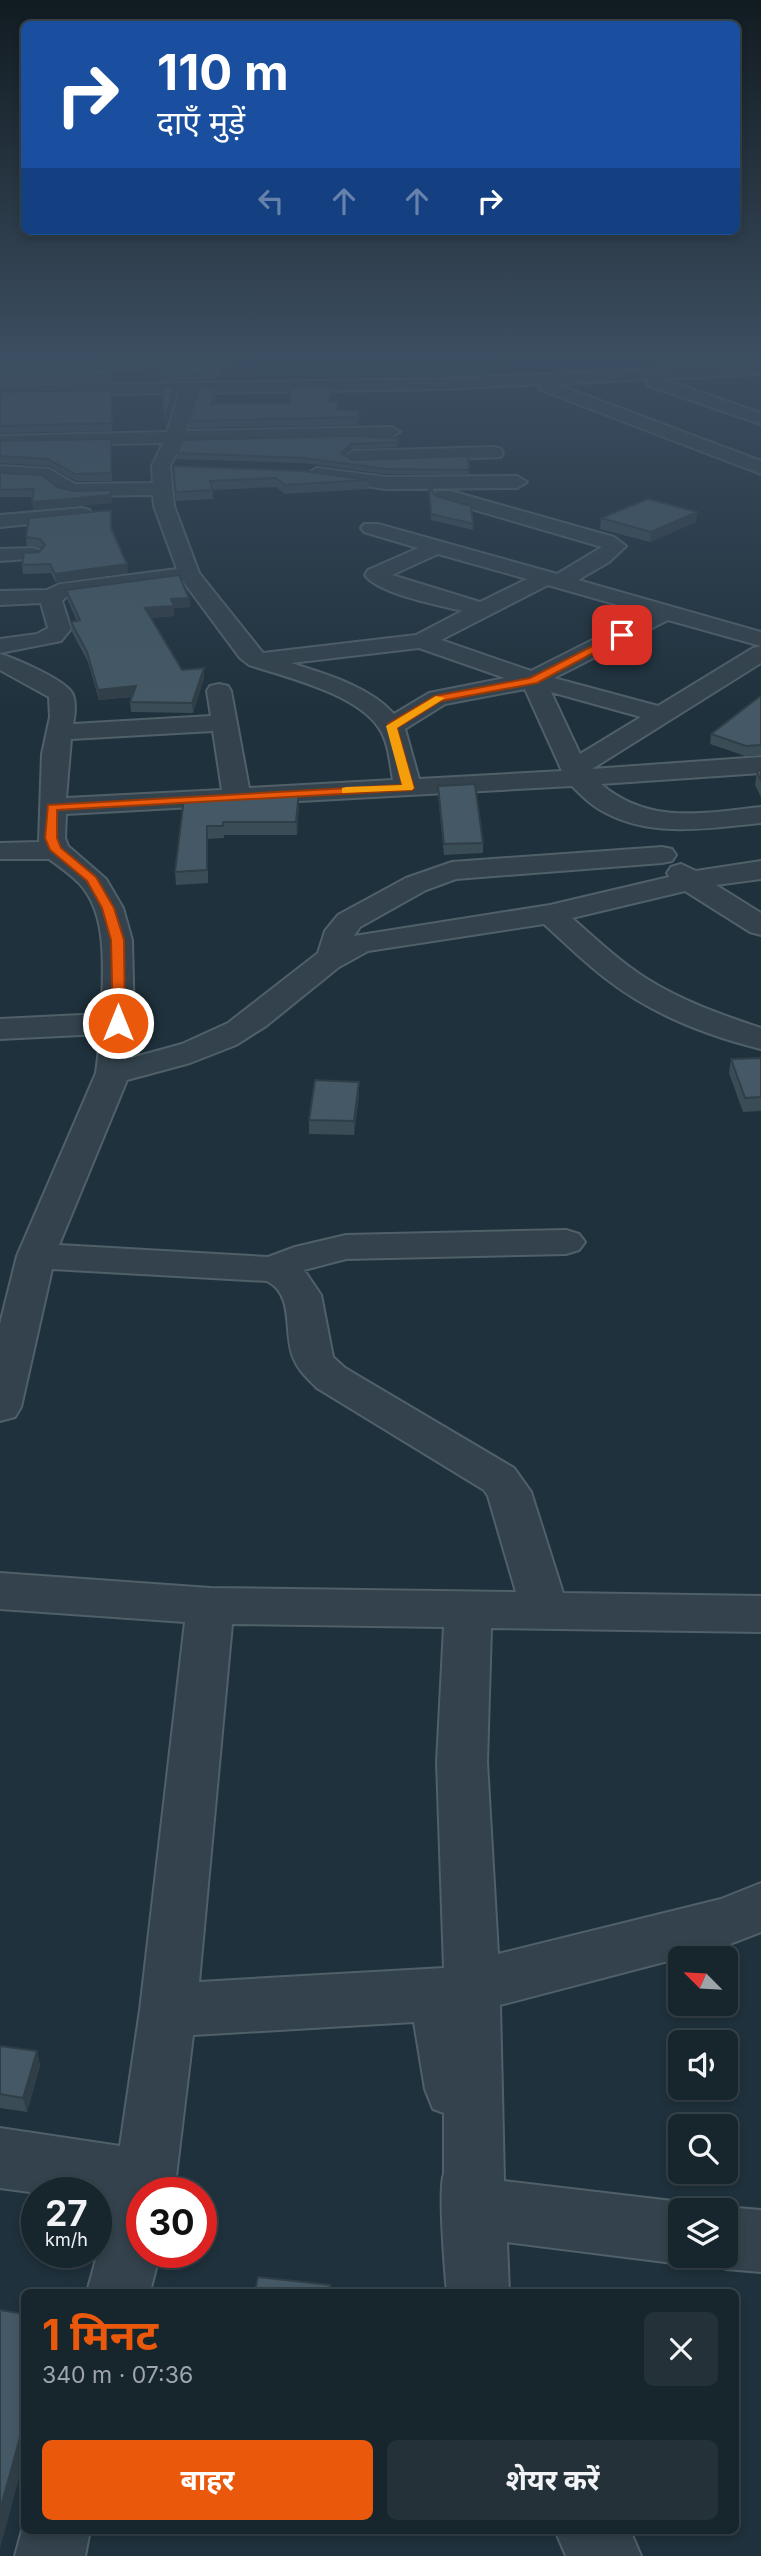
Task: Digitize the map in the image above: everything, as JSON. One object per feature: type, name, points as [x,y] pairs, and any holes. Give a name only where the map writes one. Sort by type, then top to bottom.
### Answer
[{"type":"street","points":[[46,474],[65,488],[75,490],[163,487]]},
{"type":"street","points":[[167,474],[163,487],[189,573],[247,653],[257,660],[340,690],[381,715],[391,726],[408,788]]},
{"type":"street","points":[[127,510],[179,474]]},
{"type":"street","points":[[351,474],[374,483],[517,482]]},
{"type":"street","points":[[257,660],[421,641],[482,610],[609,553],[615,546],[607,541],[401,483]]},
{"type":"street","points":[[0,521],[101,512]]},
{"type":"street","points":[[371,528],[761,639]]},
{"type":"street","points":[[436,547],[376,575],[392,584],[482,610]]},
{"type":"street","points":[[0,555],[33,554]]},
{"type":"street","points":[[0,598],[52,596],[76,588],[189,573]]},
{"type":"street","points":[[0,646],[53,636],[60,629],[51,601],[52,596]]},
{"type":"street","points":[[391,726],[438,698],[533,680],[666,612]]},
{"type":"street","points":[[421,641],[533,680],[661,715]]},
{"type":"street","points":[[577,773],[661,715],[761,653]]},
{"type":"street","points":[[0,1407],[36,1256],[113,1073],[118,1023],[117,940],[108,908],[92,879],[56,850],[51,838],[62,717],[61,695],[6,670]]},
{"type":"street","points":[[533,680],[577,773],[617,808],[690,881],[760,924]]},
{"type":"street","points":[[219,691],[237,797]]},
{"type":"street","points":[[59,732],[224,723]]},
{"type":"street","points":[[52,807],[408,788],[577,773],[761,765]]},
{"type":"street","points":[[617,808],[645,817],[669,820],[761,816]]},
{"type":"street","points":[[0,851],[56,850]]},
{"type":"street","points":[[332,957],[340,931],[349,921],[431,878],[452,871],[662,855]]},
{"type":"street","points":[[113,1073],[201,1049],[237,1031],[332,957],[361,943],[550,914],[690,881],[761,870]]},
{"type":"street","points":[[550,914],[621,975],[641,987],[673,1005],[761,1039]]},
{"type":"street","points":[[0,1029],[118,1023]]},
{"type":"street","points":[[271,1269],[308,1255],[346,1247],[566,1242]]},
{"type":"street","points":[[36,1256],[271,1269],[288,1275],[300,1287],[311,1352],[318,1367],[331,1378],[499,1479],[509,1492],[545,1611]]},
{"type":"street","points":[[0,1591],[210,1606],[761,1614]]},
{"type":"street","points":[[146,2177],[168,2010],[210,1606]]},
{"type":"street","points":[[468,1611],[455,1991],[474,2208],[478,2289]]},
{"type":"street","points":[[168,2010],[455,1991],[725,1922],[761,1907]]},
{"type":"street","points":[[0,2158],[126,2187]]},
{"type":"street","points":[[474,2208],[668,2232]]},
{"type":"street","points":[[738,2239],[761,2241]]},
{"type":"street","points":[[119,2289],[126,2261]]},
{"type":"street","points":[[50,2556],[55,2534]]},
{"type":"building","points":[[0,474],[27,474],[42,475],[57,487],[74,491],[111,490],[111,495],[32,502],[34,489],[0,490]]},
{"type":"building","points":[[174,474],[327,474],[368,480],[285,485],[276,478],[210,481],[213,490],[176,492]]},
{"type":"building","points":[[429,486],[434,486],[431,490],[436,496],[471,506],[473,524],[431,514]]},
{"type":"building","points":[[648,499],[697,512],[651,532],[601,518]]},
{"type":"building","points":[[111,510],[111,528],[127,564],[55,574],[50,564],[22,565],[24,553],[39,552],[45,545],[40,539],[26,537],[29,518]]},
{"type":"building","points":[[179,575],[189,598],[171,599],[174,606],[145,608],[182,670],[204,668],[192,703],[130,702],[136,686],[98,690],[87,652],[71,622],[80,620],[66,590]]},
{"type":"building","points":[[759,697],[761,745],[746,746],[711,734]]},
{"type":"building","points":[[475,784],[483,843],[444,844],[438,786]]},
{"type":"building","points":[[299,791],[296,822],[223,822],[223,826],[207,826],[207,870],[175,872],[184,798]]},
{"type":"building","points":[[761,1058],[761,1097],[745,1098],[731,1059]]},
{"type":"building","points":[[315,1080],[359,1082],[354,1121],[309,1120]]},
{"type":"building","points":[[0,2046],[37,2051],[23,2098],[0,2094]]},
{"type":"building","points":[[258,2277],[330,2285],[329,2289],[256,2289]]},
{"type":"building","points":[[0,2310],[21,2314],[21,2434],[0,2510]]},
{"type":"slow traffic","points":[[346,791],[408,788],[391,726],[440,698]]},
{"type":"route","points":[[118,1023],[117,940],[108,908],[92,879],[56,850],[51,838],[52,807],[408,788],[391,726],[438,698],[533,680],[622,635]]}]
